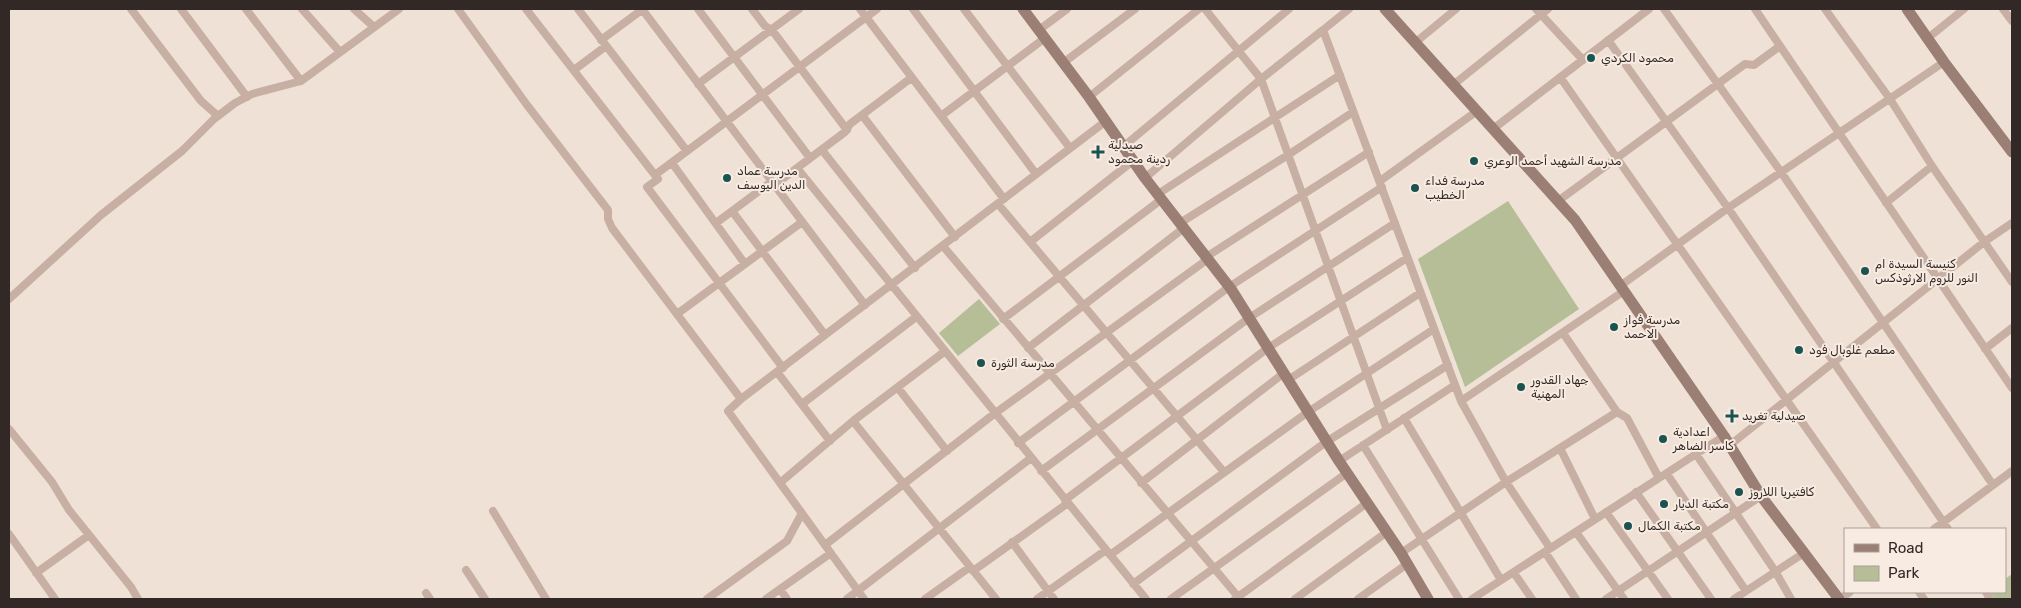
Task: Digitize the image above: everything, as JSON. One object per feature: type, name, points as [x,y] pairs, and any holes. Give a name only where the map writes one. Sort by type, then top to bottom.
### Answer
[{"type":"street","points":[[131,9],[201,101],[218,116]]},
{"type":"street","points":[[181,9],[247,97]]},
{"type":"street","points":[[246,9],[301,81]]},
{"type":"street","points":[[302,9],[340,52]]},
{"type":"street","points":[[354,9],[374,27]]},
{"type":"street","points":[[10,296],[101,215],[182,151],[218,116],[247,97],[301,81],[399,9]]},
{"type":"street","points":[[458,9],[608,210],[608,219],[612,228],[741,399]]},
{"type":"street","points":[[526,9],[658,179],[647,187],[719,283],[802,404],[830,441]]},
{"type":"street","points":[[578,9],[687,151]]},
{"type":"street","points":[[574,70],[642,9],[865,305]]},
{"type":"street","points":[[698,9],[810,158]]},
{"type":"street","points":[[752,9],[765,26],[771,30],[847,130]]},
{"type":"street","points":[[698,84],[799,9]]},
{"type":"street","points":[[860,9],[940,116],[1030,242],[1224,472]]},
{"type":"street","points":[[655,175],[877,9]]},
{"type":"street","points":[[913,9],[1036,174]]},
{"type":"street","points":[[964,9],[1070,148]]},
{"type":"street","points":[[1023,9],[1089,97],[1145,178],[1229,287],[1338,461],[1401,553],[1423,597]]},
{"type":"street","points":[[940,116],[1007,66],[1067,9]]},
{"type":"street","points":[[1064,63],[1135,9]]},
{"type":"street","points":[[1089,97],[1199,9]]},
{"type":"street","points":[[1205,9],[1261,79],[1387,430]]},
{"type":"street","points":[[1124,146],[1289,9]]},
{"type":"street","points":[[1145,178],[1261,79],[1349,9]]},
{"type":"street","points":[[1386,9],[1575,220],[1727,440],[1761,496],[1839,599]]},
{"type":"street","points":[[1416,42],[1456,9]]},
{"type":"street","points":[[1454,84],[1539,12],[1548,9]]},
{"type":"street","points":[[1493,129],[1649,9]]},
{"type":"street","points":[[1664,9],[1781,172],[1993,485]]},
{"type":"street","points":[[1755,9],[2012,388]]},
{"type":"street","points":[[1825,9],[1890,99],[1932,166],[2012,282]]},
{"type":"street","points":[[1907,9],[1944,62],[2012,152]]},
{"type":"street","points":[[1915,9],[2012,141]]},
{"type":"street","points":[[1933,34],[1964,9]]},
{"type":"street","points":[[2003,9],[2012,21]]},
{"type":"street","points":[[1539,12],[1583,60]]},
{"type":"street","points":[[1323,30],[1462,401],[1506,482],[1576,599]]},
{"type":"street","points":[[1608,40],[1728,208],[1946,526],[2012,471]]},
{"type":"street","points":[[1558,201],[1745,64],[1754,65],[1780,46]]},
{"type":"street","points":[[1462,401],[1563,333],[1728,208],[1944,62]]},
{"type":"street","points":[[1003,319],[1160,196],[1274,117],[1340,75]]},
{"type":"street","points":[[1560,77],[1876,528]]},
{"type":"street","points":[[716,223],[822,150],[847,130],[850,124],[911,78]]},
{"type":"street","points":[[1018,443],[1229,287],[1315,231],[1381,184],[1477,111]]},
{"type":"street","points":[[1028,348],[1083,306],[1182,225],[1353,112]]},
{"type":"street","points":[[862,115],[955,237]]},
{"type":"street","points":[[864,599],[728,411],[741,399],[1106,121]]},
{"type":"street","points":[[822,150],[915,268]]},
{"type":"street","points":[[825,545],[994,414],[1207,258],[1369,152]]},
{"type":"street","points":[[1030,242],[1134,160]]},
{"type":"street","points":[[672,163],[745,264]]},
{"type":"street","points":[[1886,202],[1932,166]]},
{"type":"street","points":[[796,168],[1143,598]]},
{"type":"street","points":[[732,211],[825,336]]},
{"type":"street","points":[[677,314],[802,222]]},
{"type":"street","points":[[1042,471],[1249,318],[1395,223]]},
{"type":"street","points":[[1472,599],[1483,596],[1502,580],[1636,492],[1696,454],[1727,440],[1786,400],[1984,242],[2012,223]]},
{"type":"street","points":[[943,246],[1214,568],[1237,598],[1367,503]]},
{"type":"street","points":[[925,599],[1012,542],[1268,348],[1407,258]]},
{"type":"street","points":[[1141,483],[1286,376],[1354,337],[1420,293]]},
{"type":"street","points":[[802,404],[916,317]]},
{"type":"street","points":[[1985,348],[2012,328]]},
{"type":"street","points":[[1037,599],[1167,513],[1308,412],[1434,330]]},
{"type":"street","points":[[1563,333],[1617,412],[1627,418],[1659,478]]},
{"type":"street","points":[[781,482],[853,422],[944,352]]},
{"type":"street","points":[[1133,584],[1326,442],[1448,365]]},
{"type":"street","points":[[1338,461],[1455,384]]},
{"type":"street","points":[[898,388],[947,451]]},
{"type":"street","points":[[1401,553],[1506,482],[1617,412]]},
{"type":"street","points":[[1404,418],[1502,580]]},
{"type":"street","points":[[853,422],[996,599]]},
{"type":"street","points":[[9,429],[52,482],[69,510],[131,587],[138,599]]},
{"type":"street","points":[[1364,445],[1459,599]]},
{"type":"street","points":[[1560,448],[1595,519]]},
{"type":"street","points":[[1696,454],[1775,571],[1791,599]]},
{"type":"street","points":[[847,599],[940,530],[1031,458]]},
{"type":"street","points":[[1171,599],[1347,473]]},
{"type":"street","points":[[1667,474],[1746,591]]},
{"type":"street","points":[[1636,492],[1711,599]]},
{"type":"street","points":[[1606,599],[1761,496]]},
{"type":"street","points":[[493,511],[546,599]]},
{"type":"street","points":[[1606,512],[1668,599]]},
{"type":"street","points":[[707,599],[787,541],[802,513]]},
{"type":"street","points":[[1295,599],[1386,532]]},
{"type":"street","points":[[1576,532],[1624,599]]},
{"type":"street","points":[[9,534],[55,599]]},
{"type":"street","points":[[36,573],[89,535]]},
{"type":"street","points":[[1012,542],[1054,599]]},
{"type":"street","points":[[1734,599],[1804,552]]},
{"type":"street","points":[[766,599],[831,553]]},
{"type":"street","points":[[1358,599],[1407,564]]},
{"type":"street","points":[[466,570],[484,599]]},
{"type":"street","points":[[1514,573],[1532,599]]},
{"type":"street","points":[[780,589],[787,599]]},
{"type":"green space","points":[[1508,201],[1579,309],[1465,387],[1418,259]]},
{"type":"green space","points":[[979,299],[1000,324],[958,356],[939,333]]},
{"type":"green space","points":[[2012,574],[2012,597],[2009,599],[1995,599],[1991,593],[2006,593],[2006,578]]},
{"type":"place","name":"محمود الكردي","points":[[1591,58]]},
{"type":"place","name":"صيدلية ردينة محمود","points":[[1098,152]]},
{"type":"place","name":"مدرسة الشهيد أحمد الوعري","points":[[1474,161]]},
{"type":"place","name":"مدرسة عماد الدين اليوسف","points":[[727,178]]},
{"type":"place","name":"مدرسة فداء الخطيب","points":[[1415,188]]},
{"type":"place","name":"كنيسة السيدة ام النور للروم الارثوذكس","points":[[1865,271]]},
{"type":"place","name":"مدرسة فواز الاحمد","points":[[1614,327]]},
{"type":"place","name":"مطعم غلوبال فود","points":[[1799,350]]},
{"type":"place","name":"مدرسة الثورة","points":[[981,363]]},
{"type":"place","name":"جهاد القدور المهنية","points":[[1521,387]]},
{"type":"place","name":"صيدلية تغريد","points":[[1732,416]]},
{"type":"place","name":"اعدادية كاسر الضاهر","points":[[1663,439]]},
{"type":"place","name":"كافتيريا اللاروز","points":[[1739,492]]},
{"type":"place","name":"مكتبة الديار","points":[[1664,504]]},
{"type":"place","name":"مكتبة الكمال","points":[[1628,526]]}]
